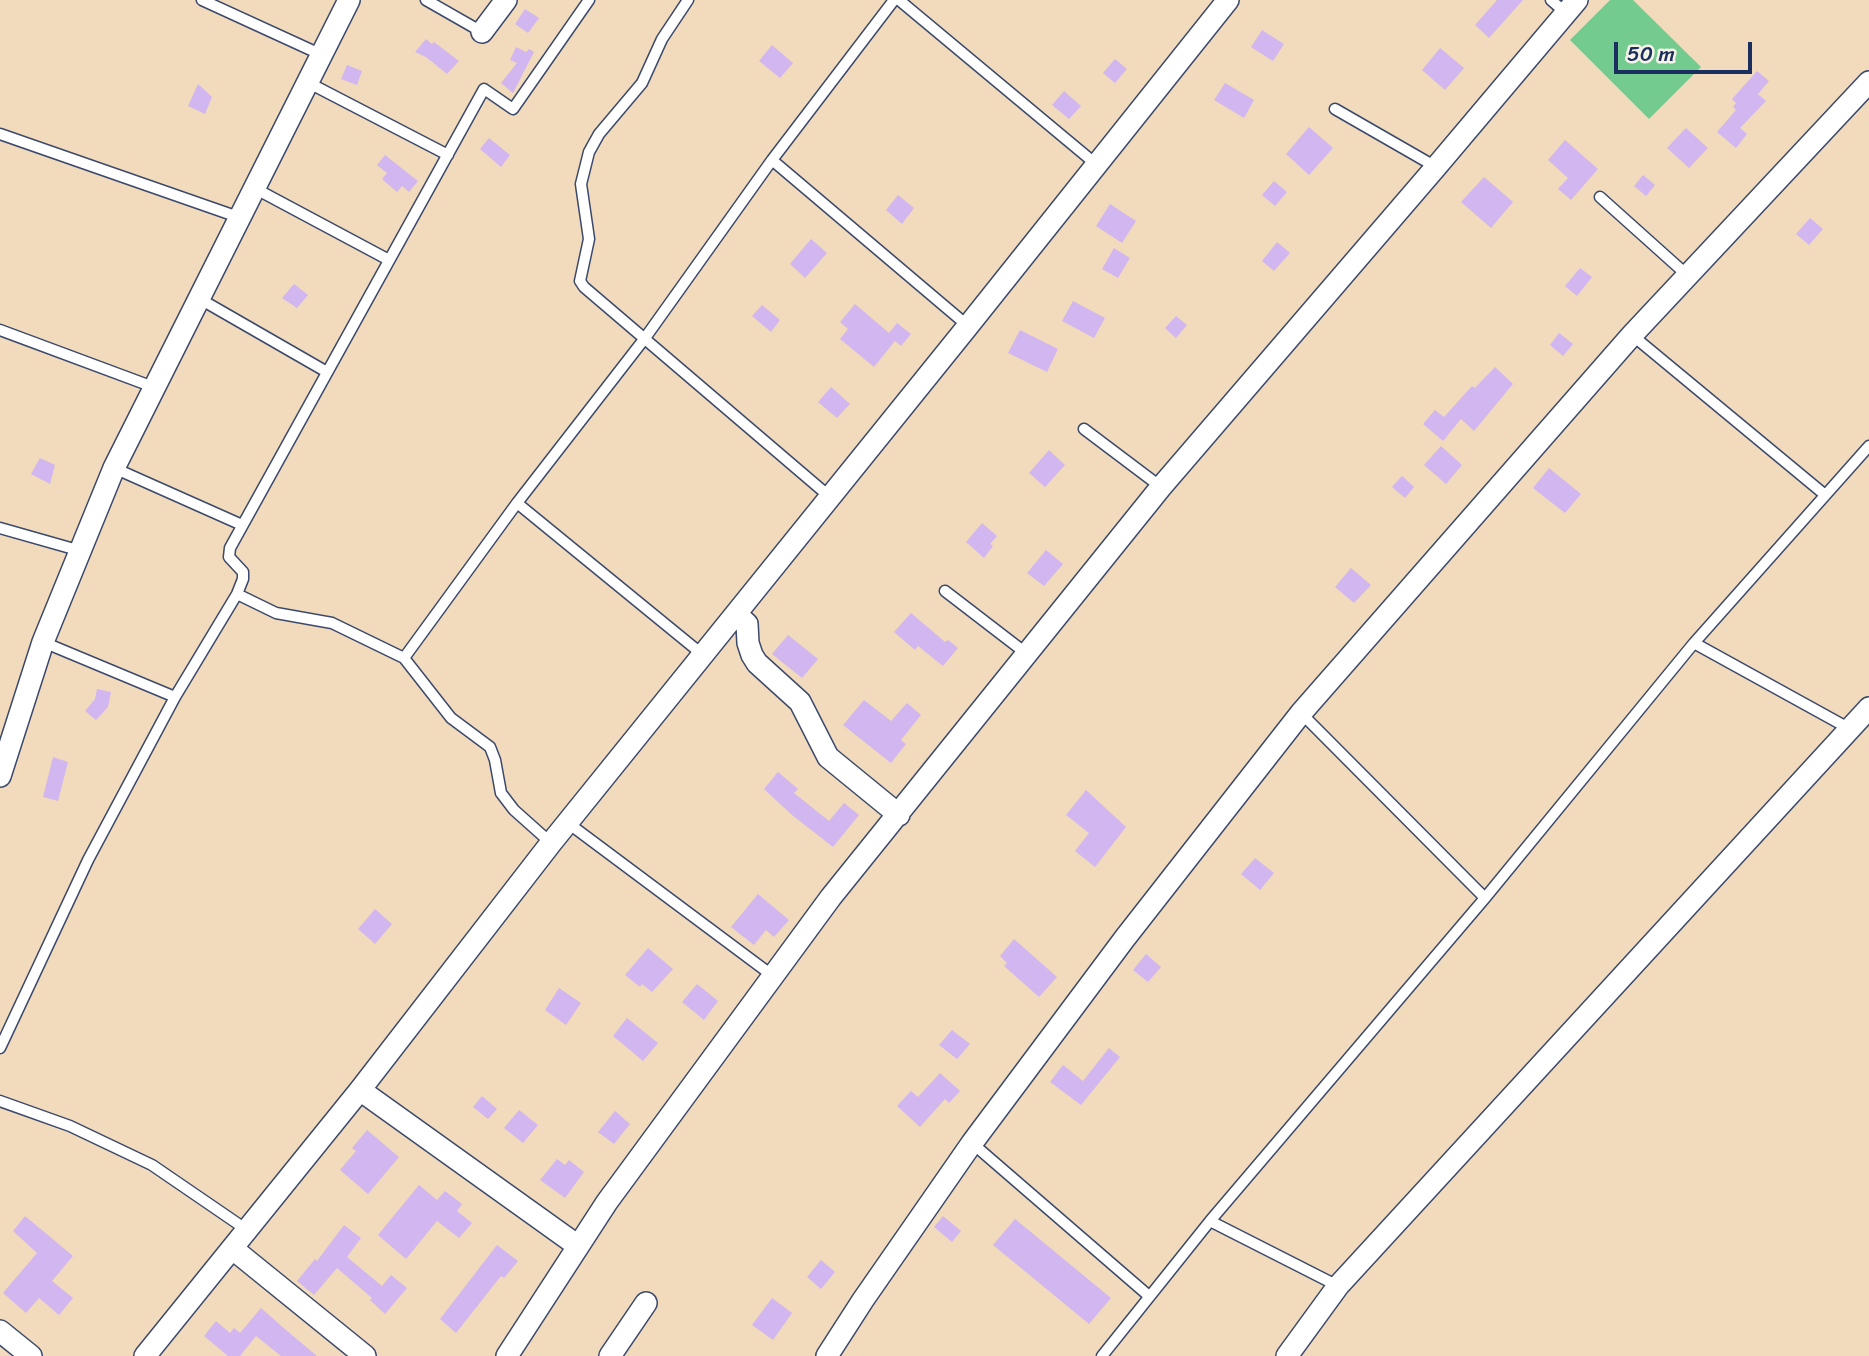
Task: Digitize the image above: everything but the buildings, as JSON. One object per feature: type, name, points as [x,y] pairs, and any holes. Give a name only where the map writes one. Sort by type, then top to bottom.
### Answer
[{"type":"street","points":[[0,776],[43,642],[114,468],[349,0]]},
{"type":"street","points":[[482,32],[506,0]]},
{"type":"street","points":[[145,1356],[360,1090],[551,843],[1228,0]]},
{"type":"street","points":[[507,1356],[607,1202],[831,897],[1161,487],[1437,167],[1565,4]]},
{"type":"street","points":[[827,1356],[972,1143],[1125,938],[1301,713],[1632,335],[1869,82]]},
{"type":"street","points":[[737,614],[747,624],[748,642],[757,663],[800,702],[828,757],[899,815]]},
{"type":"street","points":[[1287,1356],[1338,1286],[1869,708]]},
{"type":"street","points":[[360,1090],[578,1246]]},
{"type":"street","points":[[233,1249],[365,1356]]},
{"type":"street","points":[[610,1356],[646,1303]]},
{"type":"street","points":[[0,1331],[32,1356]]},
{"type":"lane","points":[[202,0],[323,55]]},
{"type":"lane","points":[[426,0],[482,32]]},
{"type":"lane","points":[[0,1048],[88,860],[175,697],[237,594],[243,572],[228,553],[242,525],[484,89],[513,109],[589,0]]},
{"type":"lane","points":[[688,0],[662,39],[642,83],[599,134],[589,152],[581,184],[589,239],[581,284],[830,497]]},
{"type":"lane","points":[[404,658],[517,503],[645,338],[772,160],[897,0],[1097,165]]},
{"type":"lane","points":[[309,83],[448,155]]},
{"type":"lane","points":[[1335,109],[1437,167]]},
{"type":"lane","points":[[0,134],[241,218]]},
{"type":"lane","points":[[772,160],[968,326]]},
{"type":"lane","points":[[256,189],[389,260]]},
{"type":"lane","points":[[1600,197],[1687,275]]},
{"type":"lane","points":[[200,299],[327,372]]},
{"type":"lane","points":[[0,330],[156,388]]},
{"type":"lane","points":[[1632,335],[1824,494]]},
{"type":"lane","points":[[1084,429],[1161,487]]},
{"type":"lane","points":[[1101,1356],[1210,1221],[1485,898],[1694,643],[1869,446]]},
{"type":"lane","points":[[114,468],[242,525]]},
{"type":"lane","points":[[517,503],[703,655]]},
{"type":"lane","points":[[0,528],[81,551]]},
{"type":"lane","points":[[946,591],[1027,654]]},
{"type":"lane","points":[[237,594],[276,613],[332,623],[404,658],[451,718],[490,747],[501,793],[514,810],[551,843]]},
{"type":"lane","points":[[43,642],[175,697]]},
{"type":"lane","points":[[1694,643],[1850,729]]},
{"type":"lane","points":[[1301,713],[1485,898]]},
{"type":"lane","points":[[568,822],[773,976]]},
{"type":"lane","points":[[0,1101],[70,1126],[152,1165],[247,1230]]},
{"type":"lane","points":[[972,1143],[1149,1296]]},
{"type":"lane","points":[[1210,1221],[1338,1286]]},
{"type":"green space","points":[[1610,0],[1633,0],[1701,67],[1649,119],[1570,40]]}]
